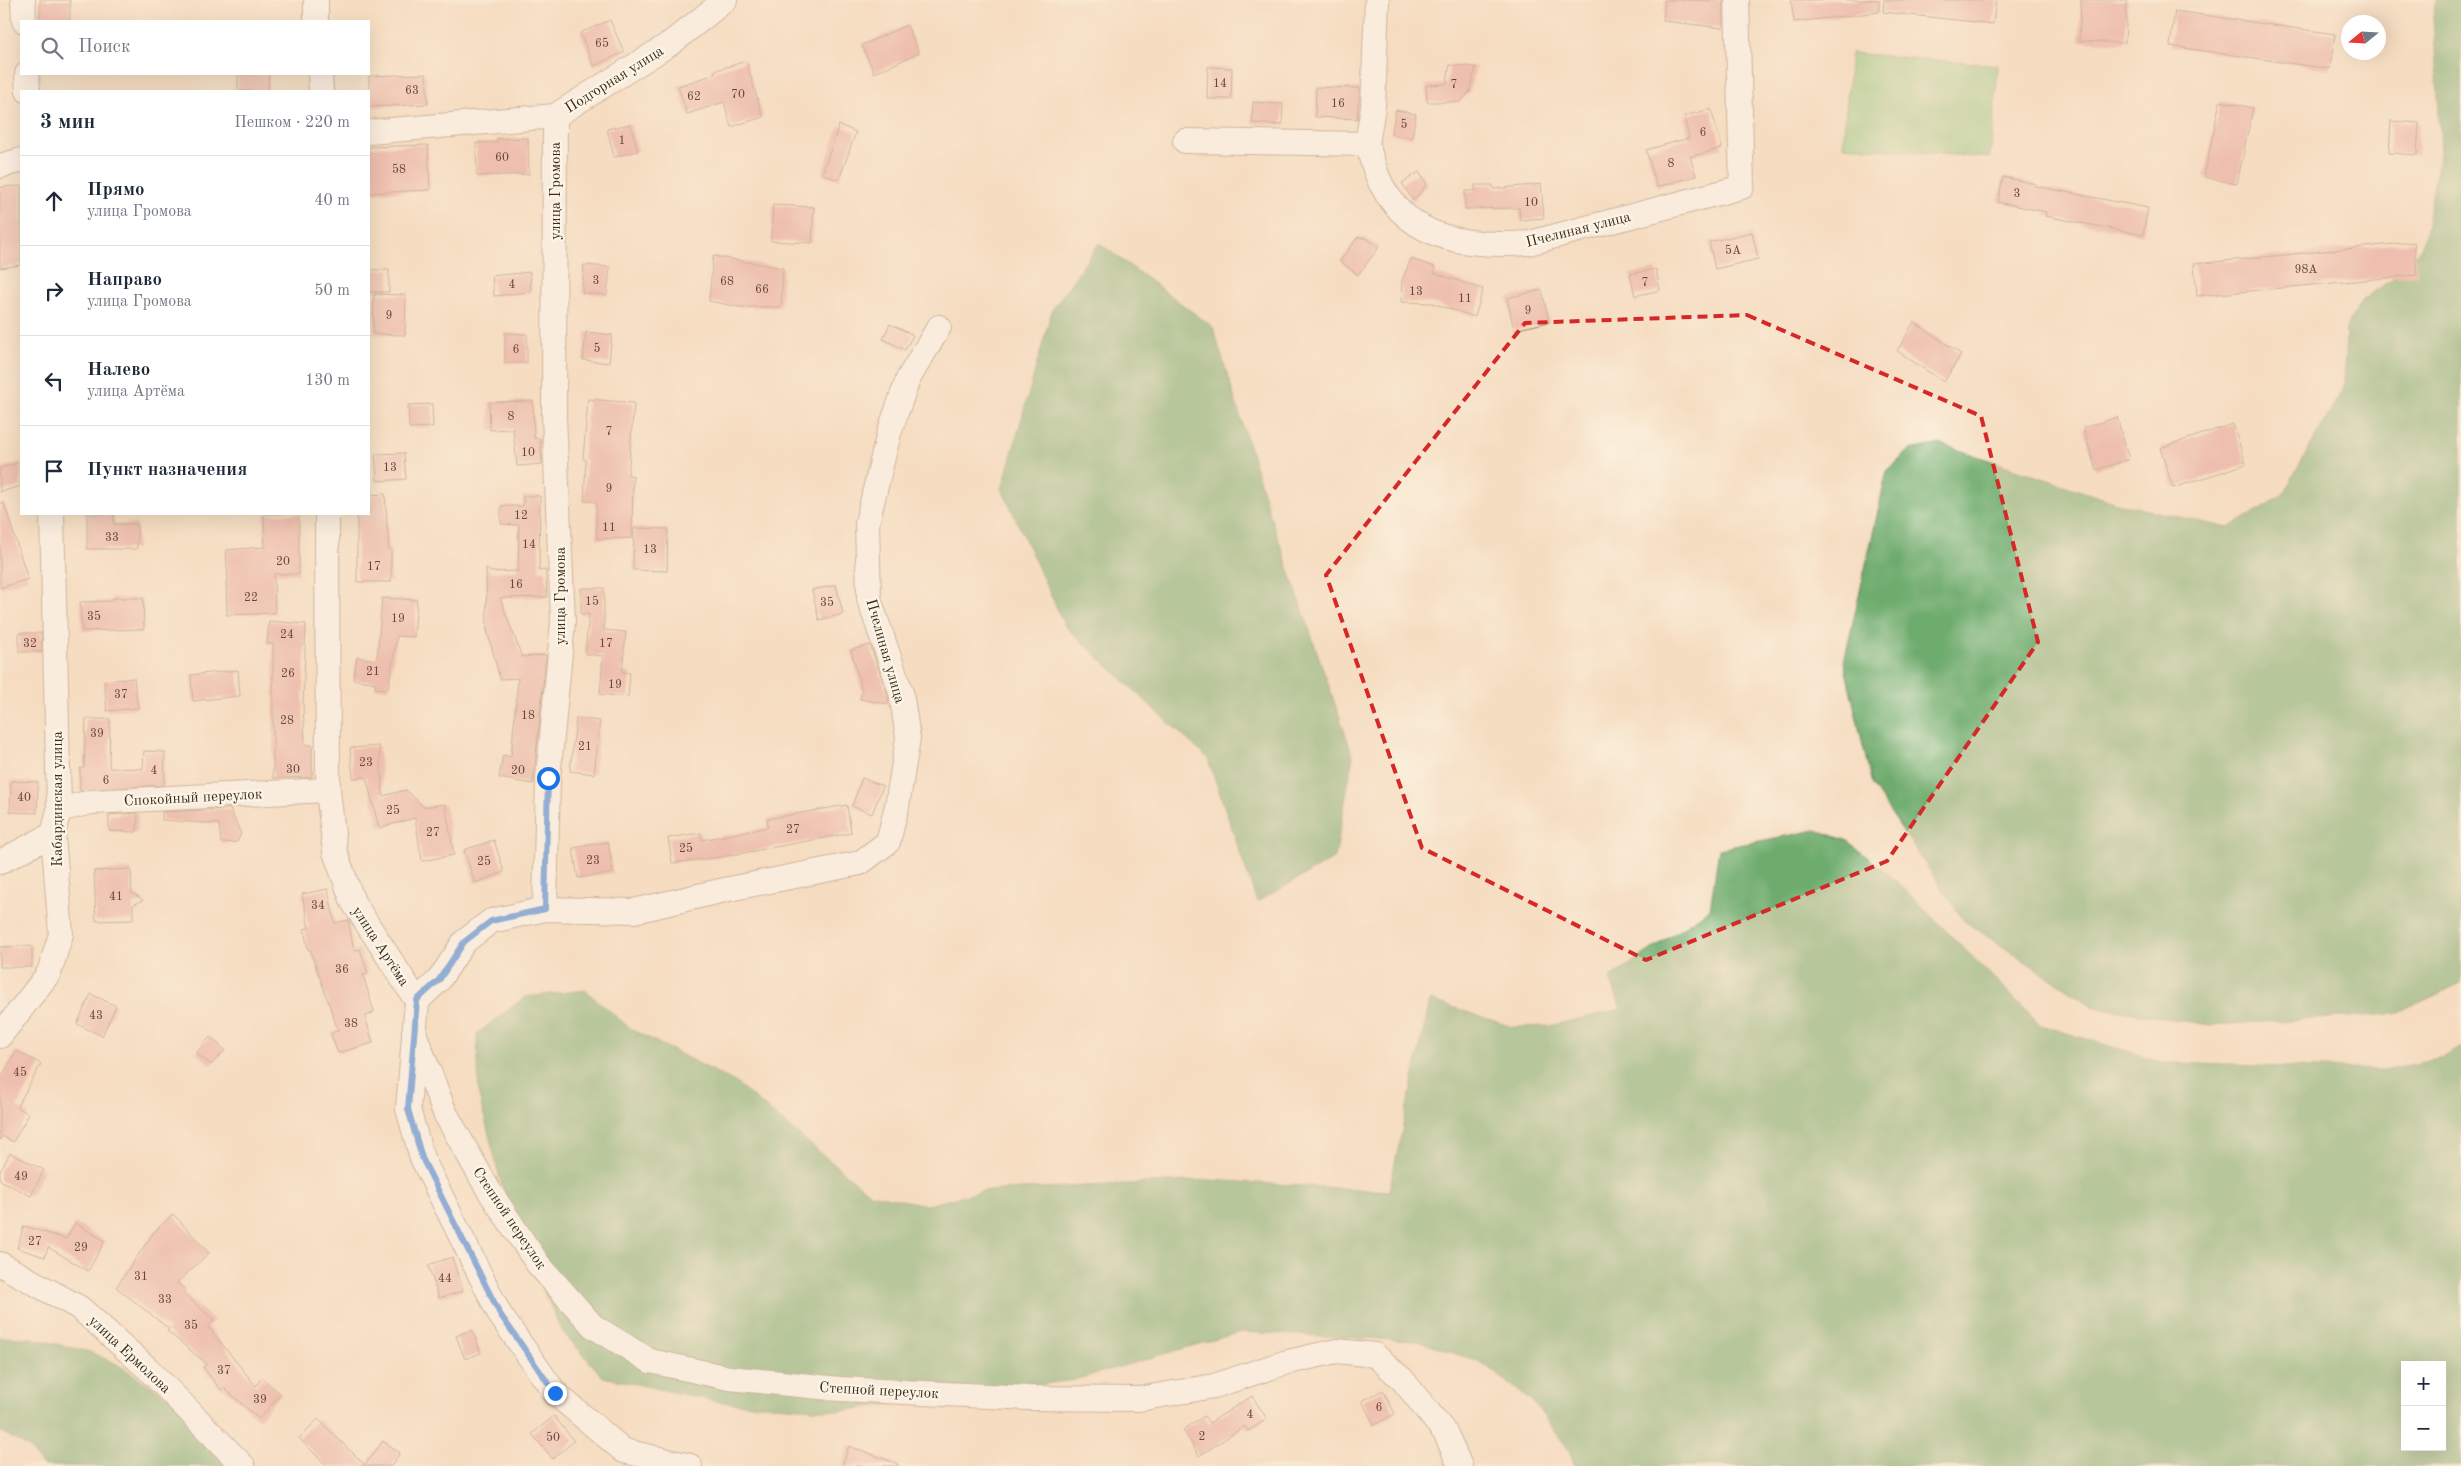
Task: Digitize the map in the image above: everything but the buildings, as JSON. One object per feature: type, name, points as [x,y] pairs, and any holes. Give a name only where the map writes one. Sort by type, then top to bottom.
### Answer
[{"type":"street","points":[[23,0],[24,20]]},
{"type":"street","points":[[316,0],[316,20]]},
{"type":"street","name":"Подгорная улица","points":[[370,132],[555,116],[671,43],[726,0]]},
{"type":"street","points":[[1185,142],[1367,144],[1374,107],[1377,0]]},
{"type":"street","name":"Пчелиная улица","points":[[1367,144],[1381,185],[1406,217],[1446,239],[1494,246],[1529,243],[1742,187],[1737,0]]},
{"type":"street","points":[[27,75],[28,90]]},
{"type":"street","points":[[320,75],[321,90]]},
{"type":"street","name":"улица Громова","points":[[545,909],[548,778],[563,621],[554,416],[555,116]]},
{"type":"street","points":[[0,166],[20,160]]},
{"type":"street","name":"Пчелиная улица","points":[[545,909],[634,911],[729,889],[860,864],[888,842],[897,806],[908,738],[901,692],[869,599],[867,523],[889,433],[908,379],[939,327]]},
{"type":"street","name":"Кабардинская улица","points":[[0,1036],[49,973],[61,934],[53,834],[59,810],[52,515]]},
{"type":"street","name":"улица Артёма","points":[[327,515],[328,790],[334,852],[353,902],[417,1000],[408,1109],[422,1158],[500,1314],[555,1393],[624,1451],[690,1466]]},
{"type":"street","name":"Спокойный переулок","points":[[59,810],[91,802],[328,790]]},
{"type":"street","points":[[0,862],[53,834]]},
{"type":"street","points":[[417,1000],[439,980],[464,942],[491,921],[545,909]]},
{"type":"street","name":"Степной переулок","points":[[414,1033],[446,1114],[488,1189],[538,1264],[593,1326],[650,1361],[729,1378],[840,1388],[1028,1398],[1139,1399],[1214,1386],[1284,1362],[1336,1351],[1375,1355],[1402,1379],[1446,1434],[1460,1466]]},
{"type":"street","name":"улица Ермолова","points":[[0,1264],[80,1308],[148,1369],[243,1466]]},
{"type":"highlighted area","points":[[1747,315],[1981,416],[2038,642],[1887,861],[1646,960],[1422,848],[1326,575],[1525,323]]},
{"type":"green space","points":[[2436,0],[2461,0],[2461,983],[2396,1014],[2210,1025],[2094,1007],[1964,921],[1872,785],[1844,662],[1887,471],[1910,450],[1941,444],[2117,503],[2229,528],[2282,496],[2344,387],[2346,328],[2362,300],[2411,266],[2424,239],[2441,147],[2433,17]]},
{"type":"green space","points":[[1851,53],[1998,65],[1990,158],[1843,146]]},
{"type":"green space","points":[[1099,243],[1213,327],[1270,515],[1353,756],[1335,858],[1257,902],[1208,759],[1065,626],[1002,489],[1052,310]]},
{"type":"green space","points":[[1816,830],[1846,840],[1893,878],[2041,1025],[2166,1063],[2383,1070],[2444,1058],[2461,1047],[2461,1466],[1575,1466],[1569,1450],[1533,1402],[1481,1362],[1417,1341],[1241,1332],[1074,1380],[839,1411],[720,1402],[603,1377],[562,1331],[511,1221],[479,1096],[477,1034],[525,997],[585,990],[631,1029],[735,1082],[870,1194],[927,1205],[983,1191],[1209,1180],[1389,1191],[1430,1000],[1513,1027],[1549,1026],[1621,1009],[1610,978],[1710,909],[1719,849]]},
{"type":"green space","points":[[0,1337],[31,1338],[90,1352],[117,1364],[198,1416],[245,1466],[43,1466],[29,1448],[0,1431]]},
{"type":"route","points":[[548,778],[545,909],[491,921],[464,942],[439,980],[417,1000],[408,1109],[422,1158],[500,1314],[555,1393]]}]
